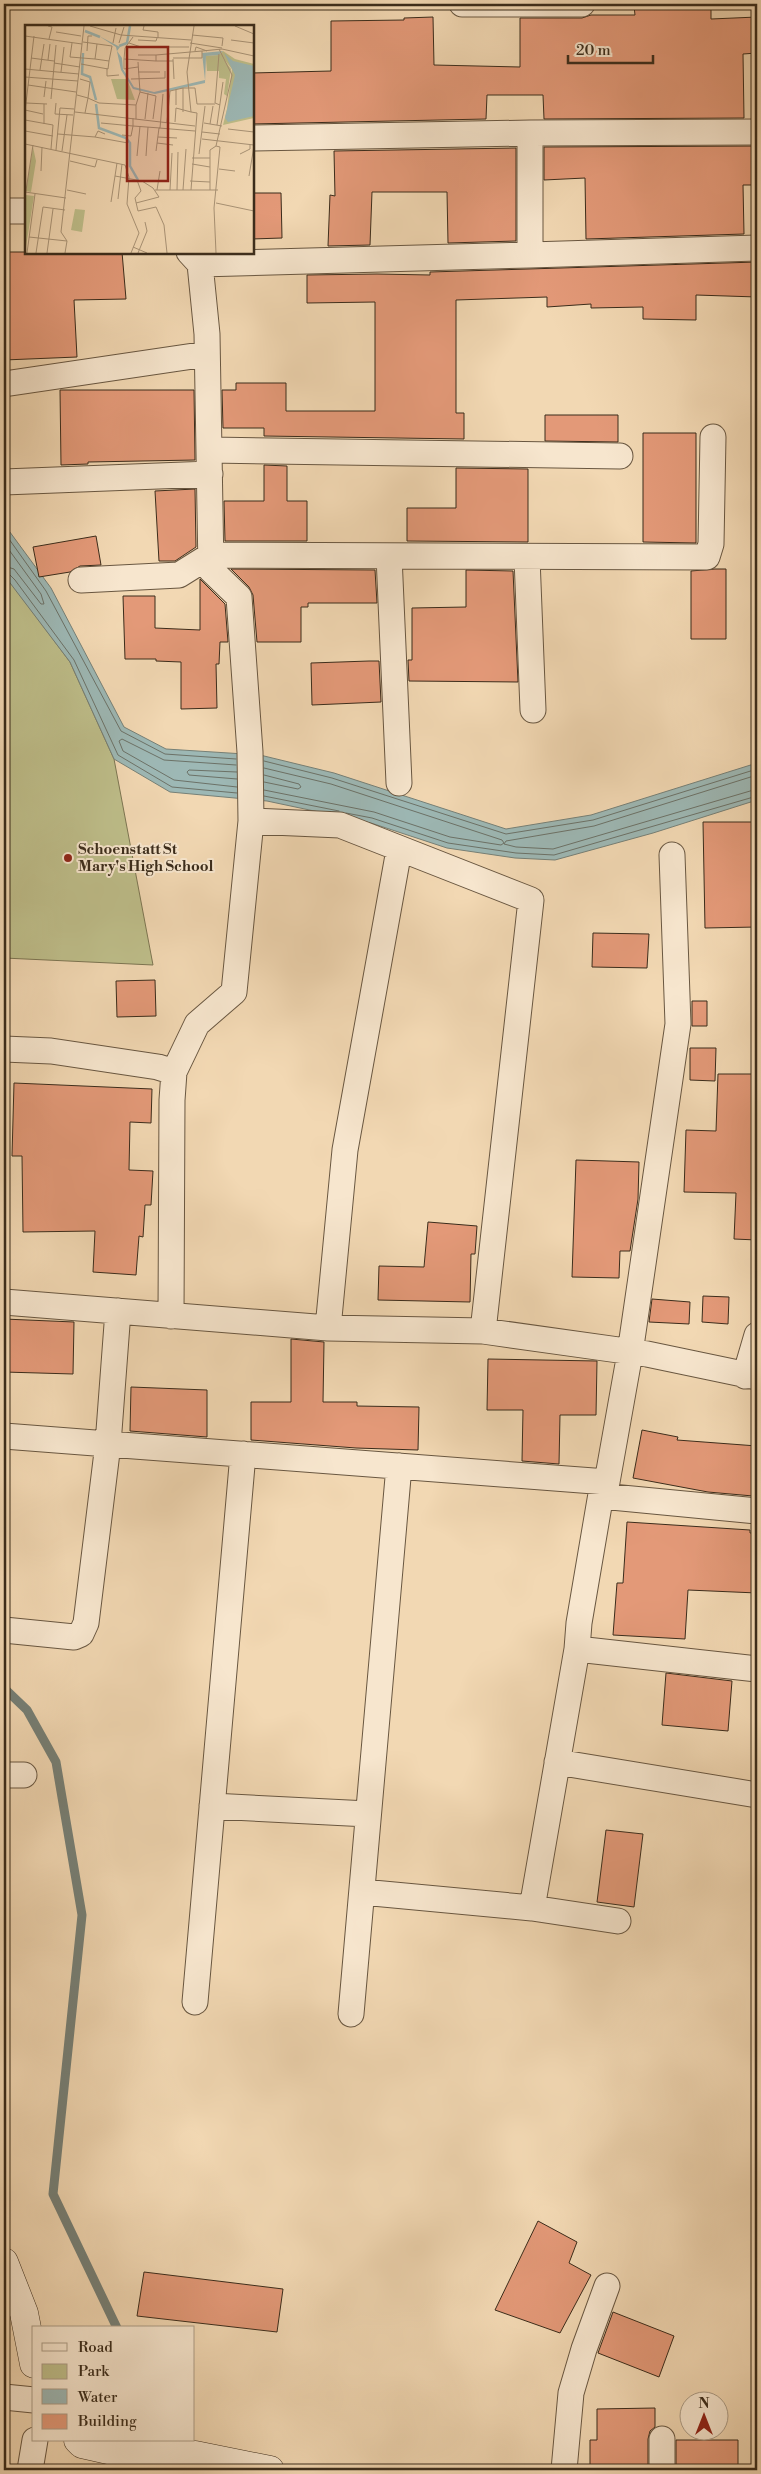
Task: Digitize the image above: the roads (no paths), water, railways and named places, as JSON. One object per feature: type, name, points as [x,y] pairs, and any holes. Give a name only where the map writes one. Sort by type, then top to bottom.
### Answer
[{"type":"street","points":[[462,4],[512,6],[582,4]]},
{"type":"street","points":[[254,138],[530,133],[757,132]]},
{"type":"street","points":[[530,133],[530,255]]},
{"type":"street","points":[[4,211],[25,211]]},
{"type":"street","points":[[171,1316],[172,1100],[174,1072],[197,1024],[234,992],[251,810],[239,597],[211,570],[207,354],[194,258],[530,255],[757,248]]},
{"type":"street","points":[[4,384],[207,354]]},
{"type":"street","points":[[81,580],[179,575],[211,555],[527,558],[706,557],[711,544],[713,437]]},
{"type":"street","points":[[210,450],[620,456]]},
{"type":"street","points":[[4,482],[210,474]]},
{"type":"street","points":[[389,556],[399,783]]},
{"type":"street","points":[[527,558],[533,710]]},
{"type":"street","points":[[251,810],[340,825],[399,850],[531,900],[483,1331]]},
{"type":"street","points":[[328,1328],[345,1150],[399,850]]},
{"type":"street","points":[[532,1908],[577,1649],[579,1624],[602,1489],[607,1482],[630,1353],[678,1024],[672,855]]},
{"type":"street","points":[[4,1049],[51,1051],[158,1067],[174,1072]]},
{"type":"street","points":[[4,1302],[328,1328],[483,1331],[647,1354],[751,1376],[757,1335]]},
{"type":"street","points":[[4,1630],[74,1637],[81,1634],[86,1624],[108,1444],[118,1311]]},
{"type":"street","points":[[4,1436],[399,1466],[602,1489],[757,1511]]},
{"type":"street","points":[[194,2002],[243,1454]]},
{"type":"street","points":[[351,2014],[399,1466]]},
{"type":"street","points":[[577,1649],[757,1669]]},
{"type":"street","points":[[557,1762],[757,1795]]},
{"type":"street","points":[[212,1806],[368,1814]]},
{"type":"street","points":[[362,1892],[532,1908],[618,1921]]},
{"type":"street","points":[[4,2262],[24,2313],[32,2354]]},
{"type":"street","points":[[564,2470],[571,2393],[584,2349],[607,2286]]},
{"type":"street","points":[[4,2397],[32,2400]]},
{"type":"street","points":[[662,2439],[662,2470]]},
{"type":"street","points":[[30,2470],[35,2442]]},
{"type":"street","points":[[80,2442],[122,2453],[270,2470]]},
{"type":"water","points":[[4,524],[51,588],[124,727],[166,749],[260,755],[334,773],[506,829],[591,815],[757,763],[757,800],[653,833],[555,860],[515,858],[447,848],[371,823],[267,801],[170,792],[114,759],[70,662],[4,575]]},
{"type":"waterway","points":[[4,1688],[27,1710],[56,1762],[82,1915],[53,2194],[116,2326]]},
{"type":"place","name":"Schoenstatt St Mary's High School","points":[[68,858]]}]
